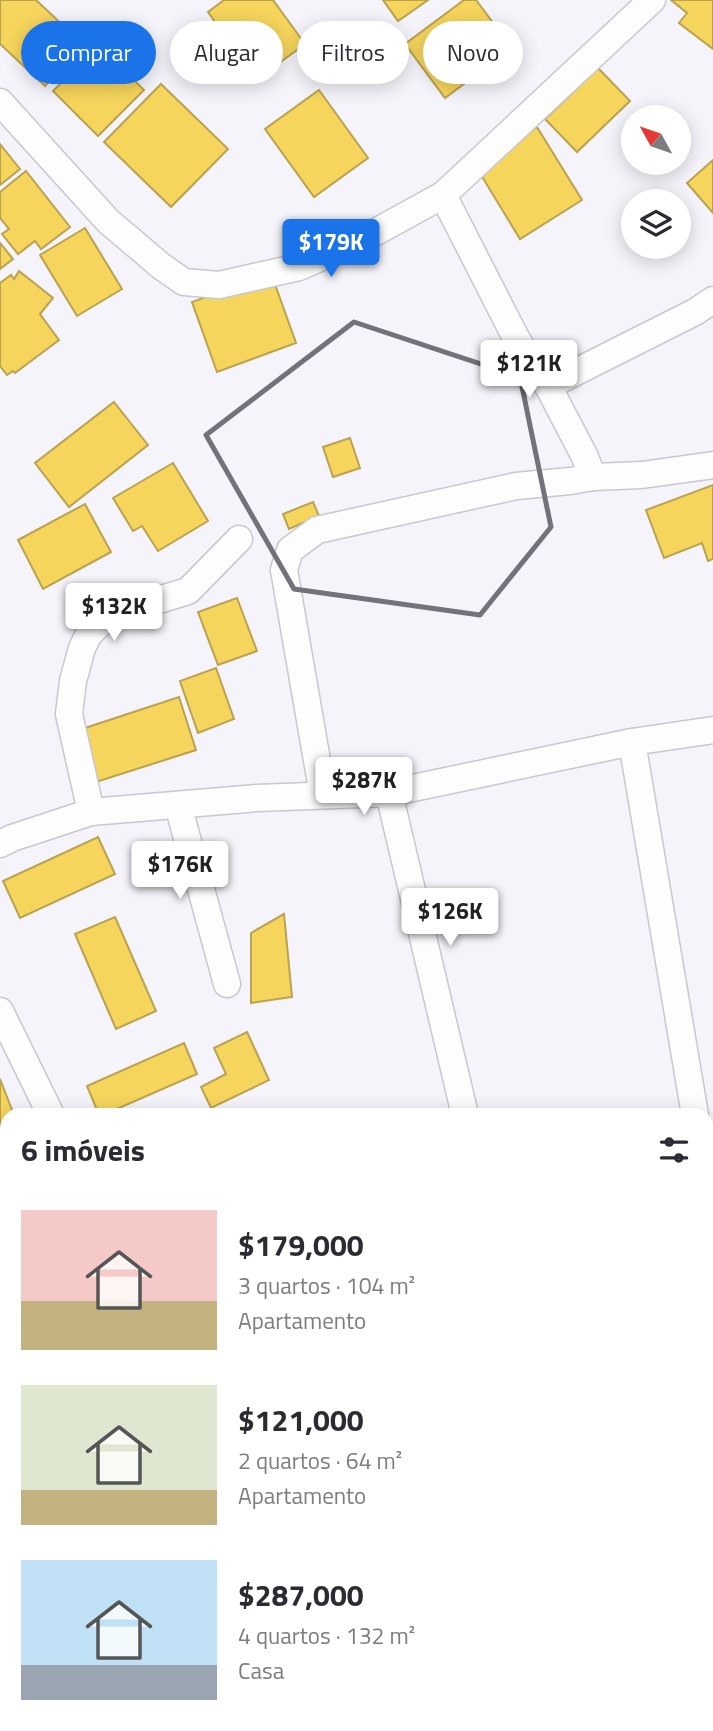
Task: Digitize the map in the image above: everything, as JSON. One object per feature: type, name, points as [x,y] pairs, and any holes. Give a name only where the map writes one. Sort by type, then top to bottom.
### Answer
[{"type":"street","points":[[0,102],[108,220],[161,266],[184,282],[219,285],[299,267],[363,239],[443,195],[652,0]]},
{"type":"street","points":[[443,195],[516,338],[548,386],[593,477]]},
{"type":"street","points":[[548,386],[695,312],[713,300]]},
{"type":"street","points":[[323,795],[284,570],[290,550],[317,530],[516,486],[593,477],[642,475],[713,465]]},
{"type":"street","points":[[91,812],[69,714],[73,681],[82,648],[89,634],[104,620],[188,591],[239,539]]},
{"type":"street","points":[[0,844],[91,812],[257,798],[389,793],[632,742],[713,730]]},
{"type":"street","points":[[632,742],[694,1108]]},
{"type":"street","points":[[389,793],[463,1108]]},
{"type":"street","points":[[178,805],[227,984]]},
{"type":"street","points":[[0,1011],[48,1108]]},
{"type":"highlighted area","points":[[354,322],[520,377],[551,527],[480,615],[294,589],[206,435]]},
{"type":"building: Moradias","points":[[0,0],[36,0],[58,21],[21,21],[21,64],[0,44]]},
{"type":"building: Moradias","points":[[224,0],[273,0],[297,33],[297,50],[283,60],[283,21],[214,21],[208,12]]},
{"type":"building: Moradias","points":[[383,0],[428,0],[398,21]]},
{"type":"building: Moradias","points":[[464,0],[476,0],[492,21],[436,21]]},
{"type":"building: Moradias","points":[[671,0],[713,0],[713,49],[679,23],[687,13]]},
{"type":"building: Moradias","points":[[423,31],[423,68],[409,49],[409,41]]},
{"type":"building: Moradias","points":[[598,68],[630,101],[621,105],[621,110],[577,152],[545,119]]},
{"type":"building: Moradias","points":[[60,84],[138,84],[144,90],[98,136],[53,91]]},
{"type":"building: Moradias","points":[[161,84],[228,149],[171,207],[104,142]]},
{"type":"building: Moradias","points":[[435,84],[464,84],[445,98]]},
{"type":"building: Moradias","points":[[319,90],[368,158],[314,197],[265,129]]},
{"type":"building: Moradias","points":[[537,127],[582,200],[520,239],[475,165]]},
{"type":"building: Moradias","points":[[0,144],[20,169],[0,185]]},
{"type":"building: Moradias","points":[[713,160],[713,213],[687,183]]},
{"type":"building: Moradias","points":[[26,171],[70,227],[41,249],[35,241],[18,254],[2,234],[9,229],[0,218],[0,192]]},
{"type":"building: Moradias","points":[[85,228],[122,289],[77,316],[40,255]]},
{"type":"building: Moradias","points":[[0,243],[13,259],[0,269]]},
{"type":"building: Moradias","points":[[19,271],[53,298],[40,314],[59,340],[15,373],[13,371],[7,375],[0,366],[0,283],[11,275],[14,279]]},
{"type":"building: Moradias","points":[[271,273],[296,343],[217,372],[192,302]]},
{"type":"building: Moradias","points":[[114,402],[148,445],[69,507],[35,463]]},
{"type":"building: Moradias","points":[[350,438],[360,468],[333,477],[323,447]]},
{"type":"building: Moradias","points":[[173,463],[208,521],[158,551],[142,526],[133,531],[113,498]]},
{"type":"building: Moradias","points":[[713,485],[713,559],[708,561],[702,543],[664,558],[646,510]]},
{"type":"building: Moradias","points":[[313,502],[319,516],[289,529],[283,514]]},
{"type":"building: Moradias","points":[[85,504],[111,552],[43,589],[18,540]]},
{"type":"building: Moradias","points":[[237,598],[257,651],[218,665],[198,612]]},
{"type":"building: Moradias","points":[[216,668],[234,719],[198,733],[180,681]]},
{"type":"building: Moradias","points":[[179,697],[196,750],[96,782],[79,730]]},
{"type":"building: Moradias","points":[[98,837],[115,874],[20,918],[3,881]]},
{"type":"building: Moradias","points":[[284,914],[292,997],[251,1003],[251,933]]},
{"type":"building: Moradias","points":[[115,917],[156,1011],[116,1029],[75,934]]},
{"type":"building: Moradias","points":[[247,1032],[269,1080],[211,1108],[201,1087],[226,1074],[214,1048]]},
{"type":"building: Moradias","points":[[184,1043],[197,1074],[119,1108],[96,1108],[87,1086]]},
{"type":"building: Moradias","points":[[0,1079],[11,1108],[0,1108]]}]
